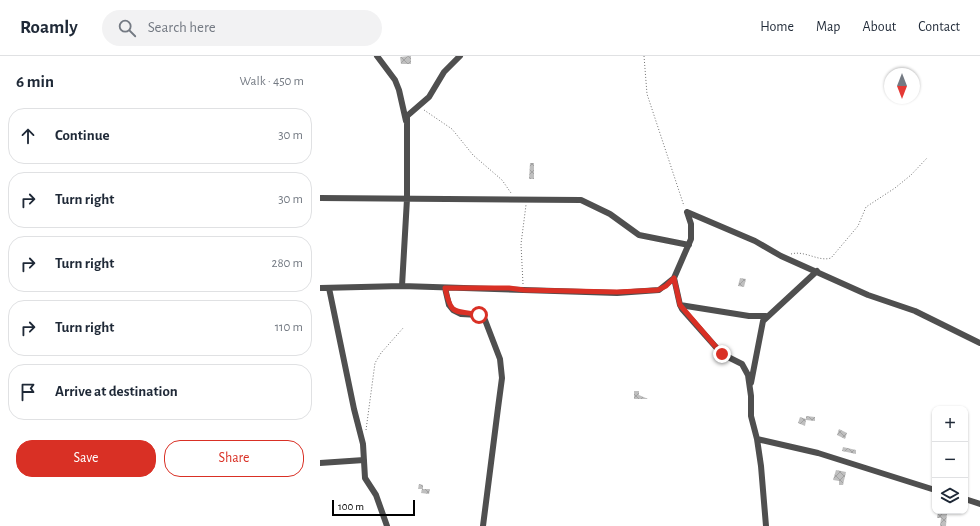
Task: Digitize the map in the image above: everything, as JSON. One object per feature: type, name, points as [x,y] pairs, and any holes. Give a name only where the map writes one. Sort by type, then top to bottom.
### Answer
[{"type":"street","points":[[377,56],[390,71],[399,90],[406,123],[407,199],[402,286]]},
{"type":"street","points":[[406,123],[409,113],[419,106],[431,94],[444,72],[460,56]]},
{"type":"street","points":[[320,198],[581,200],[610,214],[639,235],[688,244]]},
{"type":"street","points":[[320,288],[402,286],[617,292],[658,290],[666,286],[674,278],[688,244],[692,232],[687,212]]},
{"type":"street","points":[[687,212],[755,241],[781,256],[868,295],[915,311],[980,343]]},
{"type":"street","points":[[750,385],[761,328],[766,316],[794,294],[817,271]]},
{"type":"street","points":[[674,278],[680,305],[722,354],[742,364],[748,374],[750,385],[751,416],[757,439],[765,499],[766,526]]},
{"type":"street","points":[[329,288],[354,409],[363,444],[365,478],[376,495],[387,526]]},
{"type":"street","points":[[445,288],[449,305],[453,310],[461,314],[479,315],[485,320],[500,358],[502,378],[483,526]]},
{"type":"street","points":[[680,305],[749,316],[766,316]]},
{"type":"street","points":[[757,439],[818,453],[932,489]]},
{"type":"street","points":[[320,463],[364,460]]},
{"type":"street","points":[[968,500],[980,504]]},
{"type":"path","points":[[644,56],[647,94],[681,201],[687,212]]},
{"type":"path","points":[[419,106],[452,129],[473,155],[502,180],[515,200]]},
{"type":"path","points":[[781,256],[800,252],[826,260],[831,258],[858,226],[866,207],[895,188],[927,158]]},
{"type":"path","points":[[524,290],[521,244],[526,200]]},
{"type":"path","points":[[366,432],[375,363],[381,353],[404,326]]},
{"type":"building","points":[[411,56],[411,64],[401,64],[400,57]]},
{"type":"building","points":[[530,163],[534,163],[534,179],[529,179]]},
{"type":"building","points":[[740,278],[746,279],[744,287],[738,286]]},
{"type":"building","points":[[634,391],[639,391],[639,395],[648,399],[634,399]]},
{"type":"building","points":[[806,416],[815,417],[815,421],[806,420],[805,426],[798,423],[800,417],[806,419]]},
{"type":"building","points":[[839,429],[847,433],[845,439],[837,435]]},
{"type":"building","points":[[843,447],[856,450],[856,454],[842,451]]},
{"type":"building","points":[[836,470],[846,472],[843,485],[839,485],[839,481],[833,480]]},
{"type":"building","points":[[419,484],[423,485],[423,489],[430,489],[429,494],[421,493],[422,489],[418,489]]},
{"type":"building","points":[[938,514],[947,514],[946,526],[940,526],[941,518],[937,518]]},
{"type":"route","points":[[479,315],[461,314],[453,310],[449,305],[445,288],[509,288],[524,290],[617,292],[659,290],[666,286],[674,278],[682,309],[688,313],[698,328],[722,354]]}]
